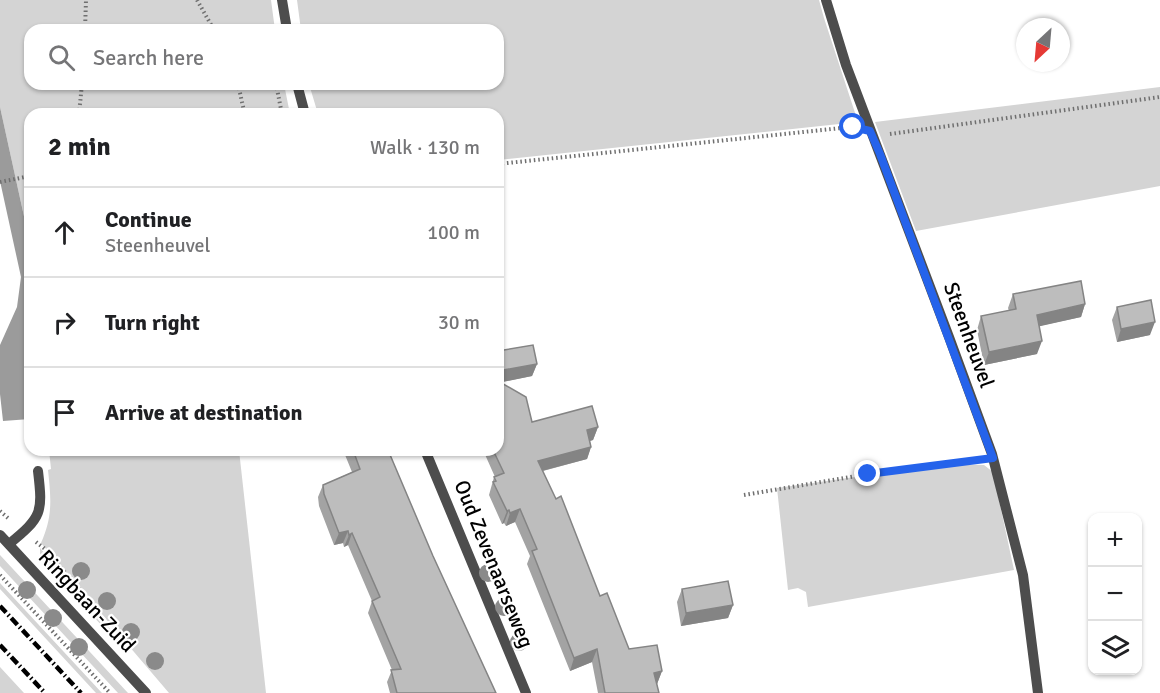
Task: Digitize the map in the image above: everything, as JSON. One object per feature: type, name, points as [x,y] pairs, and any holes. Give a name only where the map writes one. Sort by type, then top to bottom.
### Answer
[{"type":"street","points":[[282,0],[285,24]]},
{"type":"street","name":"Steenheuvel","points":[[826,0],[870,131],[950,337],[993,458],[1023,575],[1038,693]]},
{"type":"street","points":[[299,90],[303,108]]},
{"type":"street","name":"Oud Zevenaarseweg","points":[[427,456],[526,693]]},
{"type":"street","points":[[9,544],[35,521],[40,509],[38,471]]},
{"type":"street","name":"Ringbaan-Zuid","points":[[0,535],[146,693]]},
{"type":"path","points":[[85,24],[86,0]]},
{"type":"path","points":[[197,0],[211,24]]},
{"type":"path","points":[[80,108],[81,90]]},
{"type":"path","points":[[239,90],[243,108]]},
{"type":"path","points":[[277,90],[281,108]]},
{"type":"path","points":[[504,163],[853,127],[883,135],[1160,97]]},
{"type":"path","points":[[0,182],[24,178]]},
{"type":"path","points":[[744,495],[868,474],[993,458]]},
{"type":"path","points":[[0,575],[110,693]]},
{"type":"shaded area","points":[[0,0],[271,0],[274,24],[24,24],[24,90],[285,90],[289,108],[24,108],[24,216],[0,107]]},
{"type":"shaded area","points":[[297,0],[819,0],[858,122],[504,159],[504,108],[316,108],[311,90],[504,90],[504,24],[300,24]]},
{"type":"shaded area","points":[[1160,87],[1160,186],[916,231],[875,122]]},
{"type":"shaded area","points":[[0,107],[24,216],[24,419],[3,421],[0,394],[0,345],[17,307],[21,277],[0,181]]},
{"type":"shaded area","points":[[50,456],[240,456],[266,693],[169,693],[41,543],[48,524],[50,490],[48,470],[51,469]]},
{"type":"shaded area","points":[[947,464],[984,465],[993,472],[1014,570],[808,607],[806,592],[798,588],[788,590],[777,488]]},
{"type":"shaded area","points":[[40,548],[117,637],[115,640],[47,566],[40,554]]},
{"type":"shaded area","points":[[0,555],[128,693],[118,693],[0,566]]},
{"type":"shaded area","points":[[0,583],[102,693],[96,693],[0,589]]},
{"type":"shaded area","points":[[0,667],[24,693],[0,693]]},
{"type":"building","points":[[1081,281],[1085,304],[1037,315],[1042,341],[989,352],[981,316],[1016,309],[1013,294]]},
{"type":"building","points":[[1151,300],[1155,322],[1121,329],[1117,307]]},
{"type":"building","points":[[533,345],[537,364],[504,370],[504,350]]},
{"type":"building","points":[[504,384],[526,397],[532,422],[592,406],[598,427],[587,430],[591,447],[538,461],[556,499],[561,496],[600,596],[607,593],[629,649],[657,645],[662,671],[654,673],[659,693],[605,693],[597,649],[574,658],[532,551],[537,549],[520,509],[510,513],[509,510],[507,511],[493,482],[496,481],[494,477],[504,473],[496,456],[504,456]]},
{"type":"building","points":[[355,456],[391,456],[433,556],[496,693],[397,693],[391,670],[401,669],[372,601],[380,597],[352,533],[349,535],[348,531],[339,533],[324,494],[323,485],[360,469]]},
{"type":"building","points":[[728,581],[733,605],[686,613],[682,589]]},
{"type":"railway","points":[[0,606],[81,693]]},
{"type":"railway","points":[[0,645],[45,693]]},
{"type":"route","points":[[853,127],[870,131],[880,154],[950,337],[993,458],[868,474]]}]
